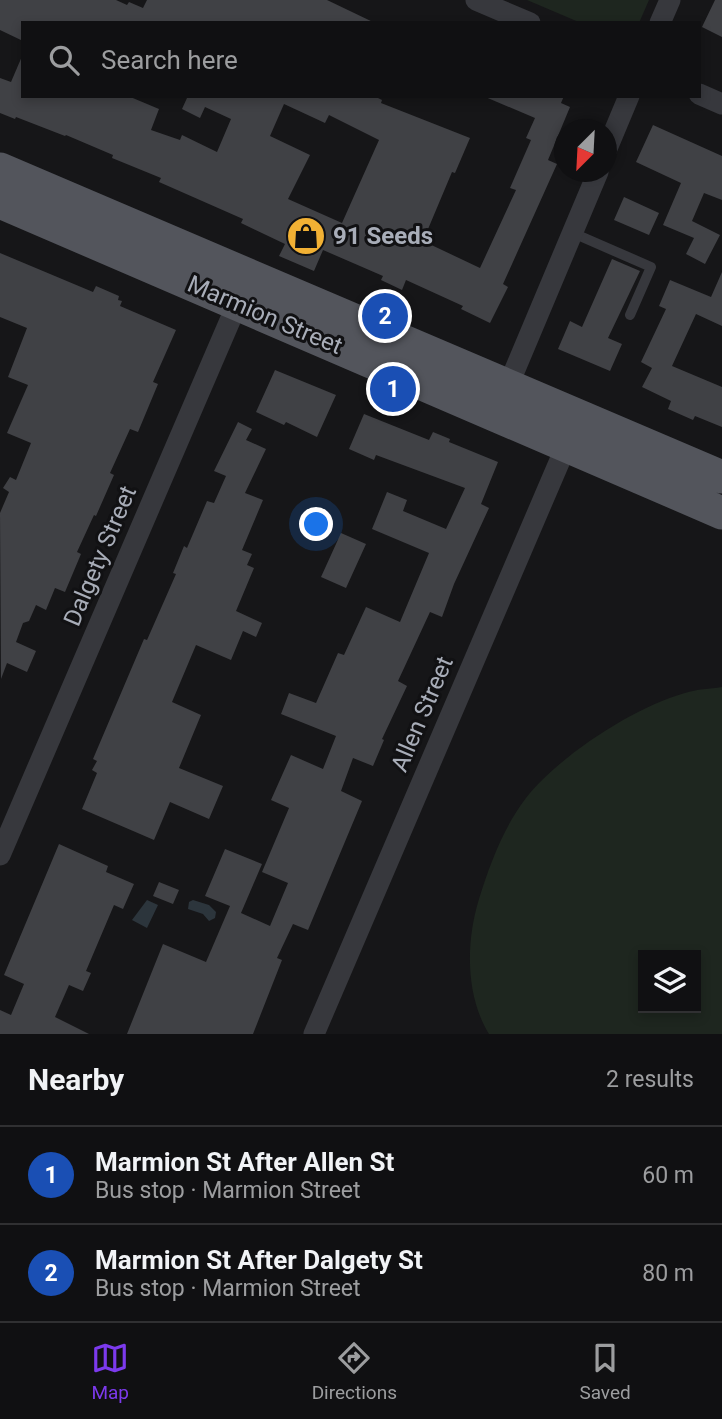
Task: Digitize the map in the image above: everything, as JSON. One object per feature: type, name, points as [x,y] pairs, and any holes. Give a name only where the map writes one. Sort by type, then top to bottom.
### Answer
[{"type":"main road","name":"Marmion Street","points":[[0,169],[566,446],[722,513]]},
{"type":"main road","name":"Marmion Street","points":[[0,202],[508,386],[722,477]]},
{"type":"street","points":[[476,0],[525,21]]},
{"type":"street","points":[[661,21],[670,0]]},
{"type":"street","points":[[701,95],[722,104]]},
{"type":"street","points":[[617,126],[628,98]]},
{"type":"street","points":[[508,386],[594,182]]},
{"type":"street","name":"Dalgety Street","points":[[0,855],[243,290]]},
{"type":"street","name":"Allen Street","points":[[314,1034],[579,415]]},
{"type":"lane","points":[[573,233],[651,267],[630,315]]},
{"type":"shaded area","points":[[527,0],[649,0],[640,21],[576,21]]},
{"type":"shaded area","points":[[722,687],[722,1034],[489,1034],[475,1002],[472,985],[472,932],[479,899],[493,860],[518,810],[540,782],[577,750],[643,709],[690,692]]},
{"type":"shaded area","points":[[147,900],[158,905],[147,928],[132,920]]},
{"type":"shaded area","points":[[193,900],[209,905],[216,912],[215,918],[209,921],[203,914],[188,909],[189,902]]},
{"type":"building","points":[[0,0],[116,0],[143,8],[147,0],[327,0],[371,21],[21,21],[21,40],[0,30]]},
{"type":"building","points":[[715,0],[722,0],[722,37],[702,27]]},
{"type":"building","points":[[21,59],[21,98],[133,98],[159,109],[151,130],[180,140],[182,135],[217,152],[231,119],[205,107],[200,118],[182,109],[187,98],[378,98],[382,100],[381,103],[470,138],[455,173],[452,172],[423,241],[480,268],[516,190],[510,188],[531,140],[526,138],[535,118],[488,98],[563,98],[561,103],[570,107],[565,119],[554,119],[554,146],[548,160],[554,163],[554,171],[503,284],[508,287],[490,323],[461,309],[463,306],[406,280],[402,290],[381,280],[383,276],[323,250],[314,271],[279,256],[285,244],[241,223],[243,219],[159,182],[161,178],[112,158],[113,155],[66,135],[0,113],[0,78],[11,82]],"holes":[[[284,104],[325,123],[329,115],[379,140],[342,223],[288,199],[310,155],[270,136]]]},
{"type":"building","points":[[653,125],[722,156],[722,200],[704,193],[692,221],[720,235],[705,264],[686,254],[694,238],[663,225],[681,183],[636,162]]},
{"type":"building","points":[[624,197],[659,213],[649,235],[614,220]]},
{"type":"building","points":[[0,253],[93,292],[96,286],[119,296],[118,300],[122,301],[120,306],[176,330],[153,382],[158,384],[138,432],[130,429],[110,473],[114,475],[77,552],[81,554],[65,592],[55,588],[46,610],[36,605],[29,621],[23,623],[16,642],[36,651],[27,672],[7,663],[1,679],[0,513],[9,492],[3,488],[10,477],[16,480],[31,443],[7,433],[28,385],[8,377],[27,328],[0,317]]},
{"type":"building","points":[[612,259],[640,271],[608,338],[622,344],[610,371],[558,349],[570,321],[582,327]]},
{"type":"building","points":[[722,272],[722,326],[696,314],[672,366],[722,387],[722,427],[695,416],[693,420],[668,409],[671,401],[642,387],[652,368],[641,362],[666,309],[659,306],[670,280],[711,297]]},
{"type":"building","points":[[275,370],[336,395],[317,437],[286,422],[284,425],[256,412]]},
{"type":"building","points":[[364,414],[429,440],[433,432],[450,439],[449,442],[498,462],[481,504],[489,508],[442,617],[430,612],[398,681],[407,686],[382,739],[384,740],[373,766],[353,758],[341,791],[362,801],[308,930],[293,924],[277,958],[282,960],[253,1034],[127,1034],[163,944],[206,962],[230,906],[205,896],[225,849],[262,864],[241,913],[270,926],[288,883],[262,872],[289,808],[271,800],[291,755],[323,769],[336,736],[281,714],[289,693],[316,703],[338,653],[344,655],[366,607],[400,622],[429,553],[372,529],[387,492],[407,500],[403,511],[446,529],[465,488],[376,455],[374,460],[349,449]]},
{"type":"building","points":[[238,422],[252,429],[246,440],[266,449],[245,493],[263,500],[242,550],[252,554],[247,565],[254,568],[236,611],[262,623],[256,637],[243,631],[231,660],[196,645],[172,702],[201,715],[179,768],[223,786],[209,819],[170,802],[154,840],[82,809],[97,773],[92,770],[97,761],[93,759],[144,639],[147,640],[176,574],[173,573],[184,546],[187,548],[207,501],[214,503],[226,476],[214,471]]},
{"type":"building","points":[[341,533],[366,544],[346,588],[321,577]]},
{"type":"building","points":[[59,844],[108,866],[106,872],[134,884],[123,909],[114,905],[86,971],[91,973],[83,991],[69,985],[55,1017],[89,1034],[0,1034],[0,1010],[11,1015],[24,984],[4,975]]},
{"type":"building","points":[[159,882],[179,890],[173,904],[153,896]]},
{"type":"place","name":"91 Seeds","points":[[306,236]]},
{"type":"place","name":"Marmion St After Dalgety St","points":[[385,316]]},
{"type":"place","name":"Marmion St After Allen St","points":[[393,389]]}]
